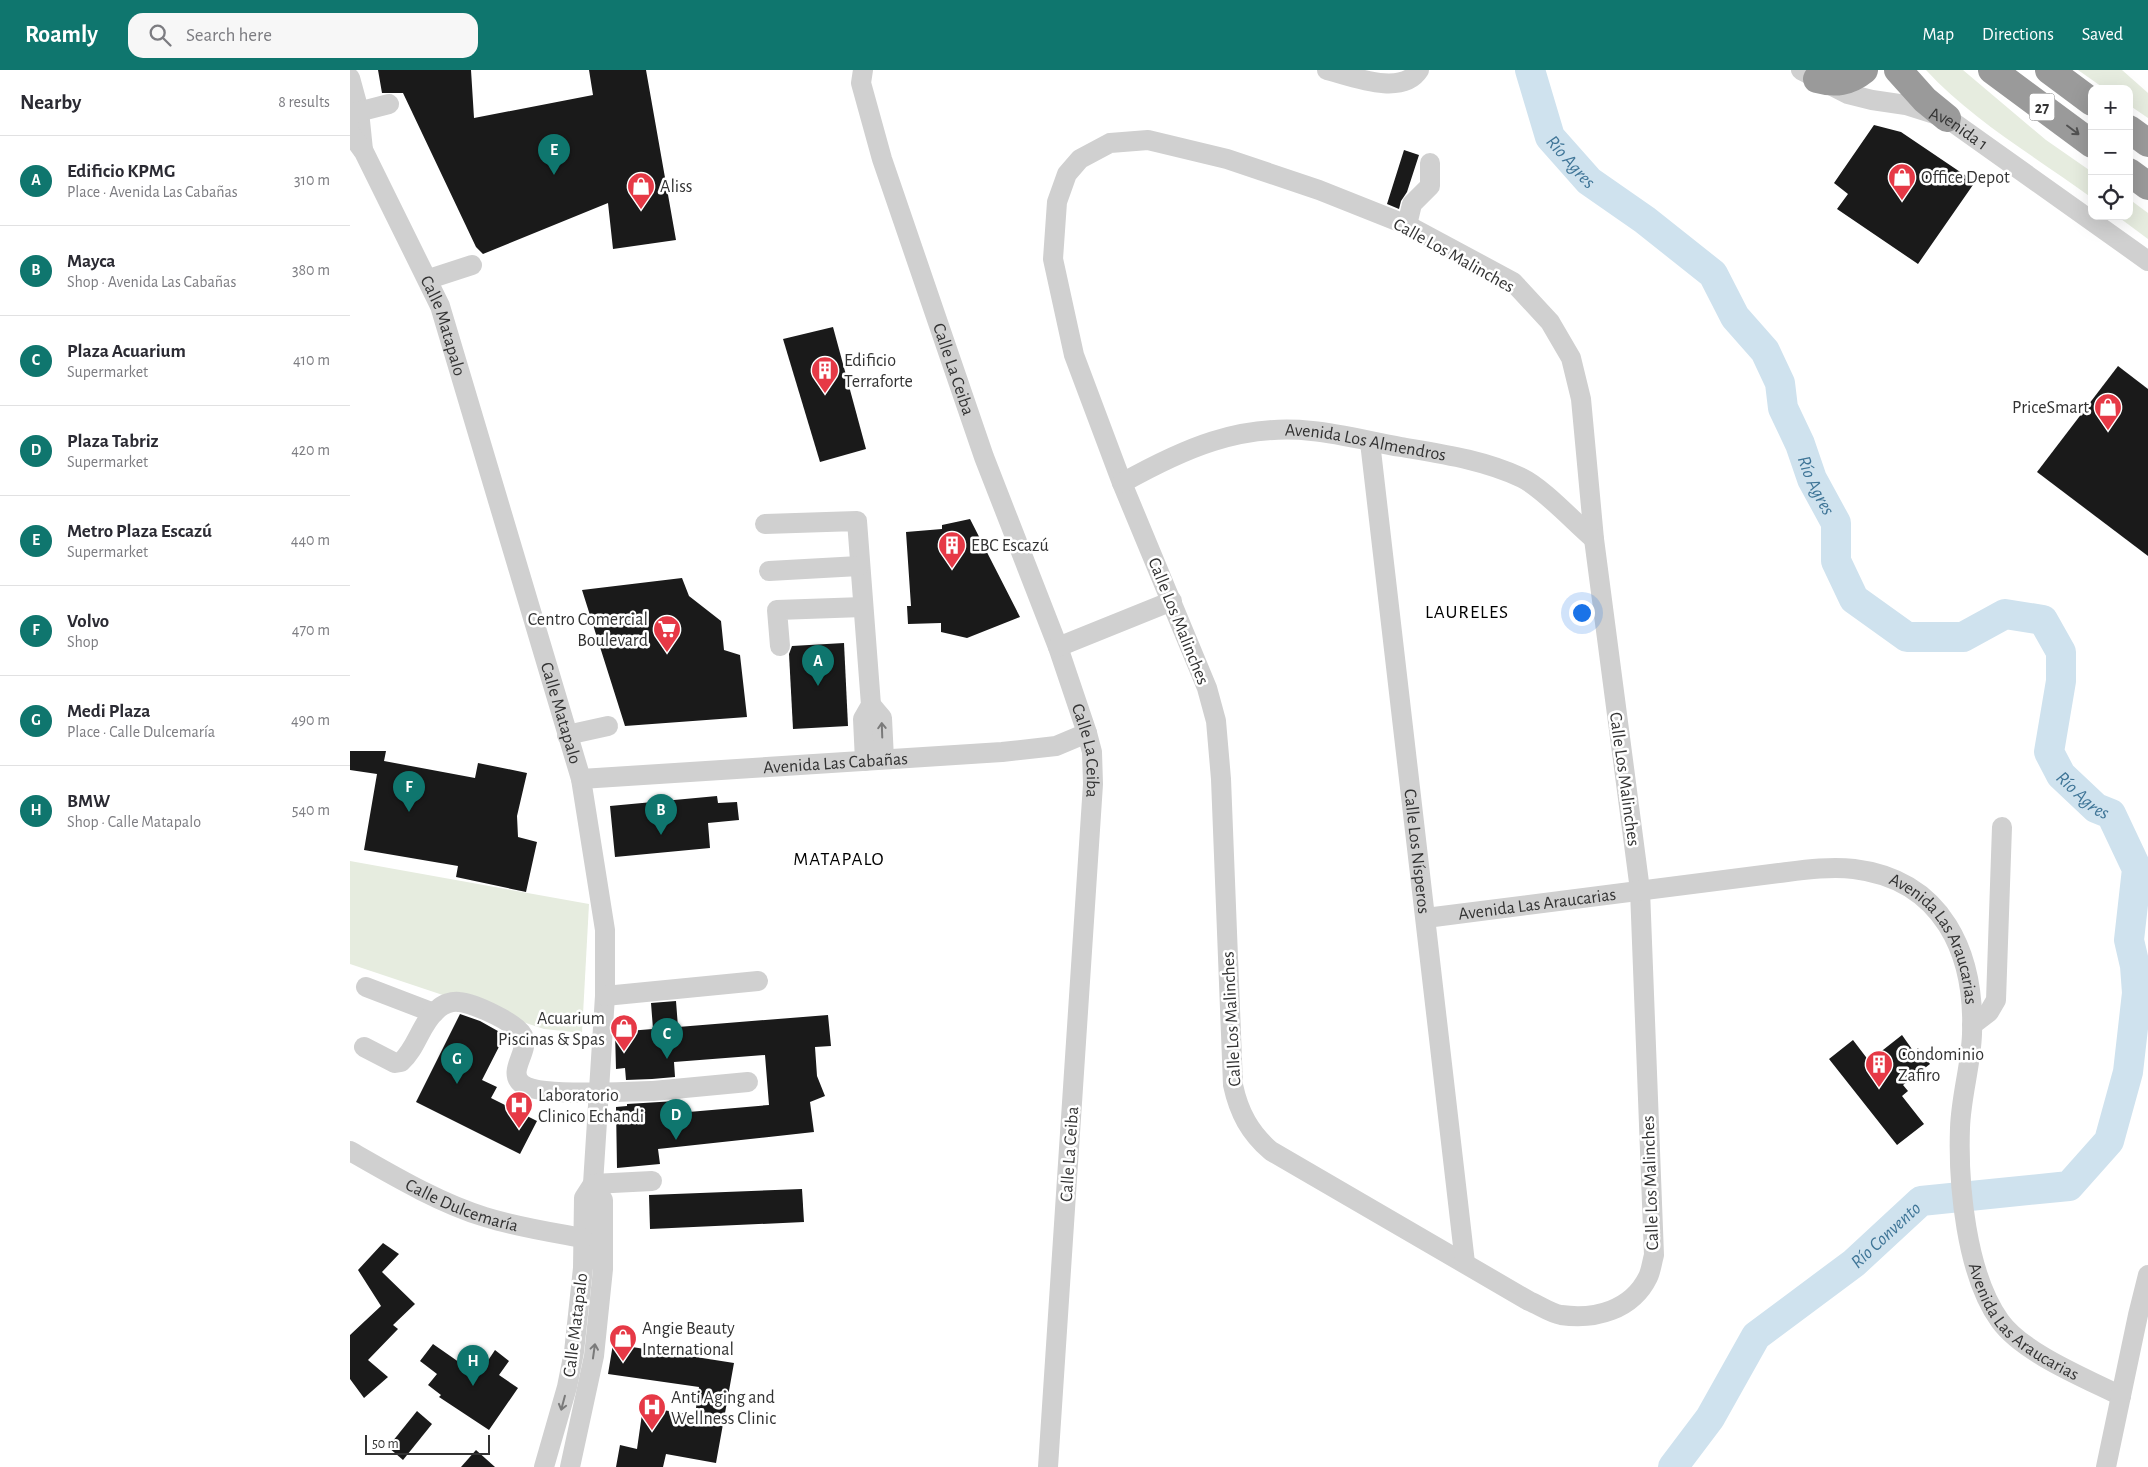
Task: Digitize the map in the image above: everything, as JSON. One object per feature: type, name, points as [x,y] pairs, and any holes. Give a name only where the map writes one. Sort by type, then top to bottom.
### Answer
[{"type":"highway","points":[[1809,75],[1830,83],[1843,82],[1856,77],[1864,70]]},
{"type":"highway","points":[[1898,70],[1925,100],[1947,118]]},
{"type":"highway","name":"27","points":[[1992,70],[2088,141]]},
{"type":"highway","name":"27","points":[[2049,70],[2088,99]]},
{"type":"highway","points":[[2130,130],[2148,143]]},
{"type":"highway","points":[[2133,175],[2148,186]]},
{"type":"street","name":"Calle La Ceiba","points":[[862,70],[861,83],[882,159],[984,457],[1058,647],[1092,752],[1093,784],[1048,1467]]},
{"type":"street","points":[[1327,70],[1388,84],[1404,82],[1415,77],[1419,70]]},
{"type":"street","name":"Avenida 1","points":[[1809,75],[1848,94],[1914,107],[1947,118],[2148,261]]},
{"type":"street","name":"Calle Matapalo","points":[[350,78],[355,113],[364,152]]},
{"type":"street","points":[[355,113],[389,104]]},
{"type":"street","name":"Calle Matapalo","points":[[350,133],[364,152],[429,279],[440,306],[472,408],[567,735],[582,779],[606,930],[606,996],[600,1092],[593,1184],[584,1198],[583,1268],[574,1352],[567,1387],[544,1467]]},
{"type":"street","name":"Calle Los Malinches","points":[[1148,140],[1227,158],[1319,190],[1406,225],[1513,282],[1550,322],[1571,358],[1581,399],[1594,539],[1640,890],[1654,1255],[1648,1277],[1634,1298],[1616,1310],[1587,1316],[1559,1314],[1529,1300],[1271,1151],[1259,1141],[1242,1115],[1233,1086],[1221,779],[1216,721],[1206,688],[1172,601],[1122,483],[1074,355],[1053,259],[1057,202],[1067,174],[1080,158],[1110,143],[1148,140]]},
{"type":"street","points":[[1406,225],[1412,204],[1430,186],[1430,163]]},
{"type":"street","points":[[429,279],[472,265]]},
{"type":"street","name":"Avenida Los Almendros","points":[[1122,483],[1165,459],[1209,441],[1256,431],[1311,431],[1454,456],[1497,468],[1523,478],[1594,539]]},
{"type":"street","name":"Calle Los Nísperos","points":[[1370,442],[1465,1263]]},
{"type":"street","points":[[765,524],[857,521],[871,705],[863,719],[874,760]]},
{"type":"street","points":[[769,571],[860,566]]},
{"type":"street","points":[[1058,647],[1172,601]]},
{"type":"street","points":[[780,646],[776,610],[863,607]]},
{"type":"street","points":[[567,735],[608,726]]},
{"type":"street","name":"Avenida Las Cabañas","points":[[582,779],[1056,746],[1087,733]]},
{"type":"street","points":[[1972,1025],[1989,1012],[1996,1000],[2002,827]]},
{"type":"street","name":"Avenida Las Araucarias","points":[[1426,918],[1640,890],[1826,869],[1862,870],[1893,879],[1926,898],[1940,913],[1954,937],[1966,967],[1970,992],[1972,1025],[1960,1126],[1966,1223],[1970,1248],[1980,1280],[1995,1314],[2004,1326],[2027,1345],[2053,1362],[2121,1396]]},
{"type":"street","points":[[606,996],[758,981]]},
{"type":"street","points":[[366,987],[434,1013]]},
{"type":"street","points":[[364,1046],[395,1063],[401,1062],[438,1008],[450,1002],[460,1002],[515,1025],[522,1032],[525,1039],[516,1072],[517,1078],[523,1085],[541,1091],[652,1091],[748,1082]]},
{"type":"street","name":"Calle Dulcemaría","points":[[350,1152],[388,1173],[483,1217],[583,1238]]},
{"type":"street","points":[[593,1184],[652,1181]]},
{"type":"street","name":"Calle Matapalo","points":[[570,1467],[594,1356],[603,1269],[603,1200],[593,1184]]},
{"type":"street","points":[[2106,1467],[2121,1396],[2143,1316],[2148,1275]]},
{"type":"shaded area","points":[[1926,70],[1963,70],[2046,140],[2088,169],[2088,195],[1984,122]]},
{"type":"shaded area","points":[[2078,70],[2122,70],[2148,93],[2148,118],[2133,108],[2133,85],[2099,85]]},
{"type":"shaded area","points":[[2133,202],[2148,213],[2148,239],[2122,220],[2133,220]]},
{"type":"shaded area","points":[[350,861],[589,904],[582,1033],[544,1029],[350,964]]},
{"type":"building","points":[[378,70],[471,70],[474,118],[593,95],[589,70],[646,70],[676,240],[613,249],[608,203],[483,254],[476,247],[403,93],[382,93]]},
{"type":"building","name":"Office Depot","points":[[1874,125],[1901,132],[1975,182],[1918,264],[1837,209],[1848,194],[1834,183]]},
{"type":"building","points":[[1404,150],[1419,155],[1407,192],[1401,201],[1399,209],[1387,204]]},
{"type":"building","name":"Edificio Terraforte","points":[[833,327],[866,449],[820,462],[783,339]]},
{"type":"building","name":"PriceSmart","points":[[2118,366],[2148,389],[2148,556],[2037,472]]},
{"type":"building","name":"EBC Escazú","points":[[970,519],[1020,617],[967,638],[941,632],[941,623],[908,624],[907,606],[911,606],[906,532],[942,529],[942,525]]},
{"type":"building","name":"Centro Comercial Boulevard","points":[[682,578],[689,596],[721,621],[724,650],[740,655],[747,717],[625,726],[582,590]]},
{"type":"building","points":[[844,643],[848,726],[793,729],[789,654],[792,646]]},
{"type":"building","points":[[350,751],[386,751],[384,761],[475,778],[478,763],[527,773],[517,816],[518,837],[537,842],[526,892],[456,877],[458,866],[364,850],[377,774],[350,770]]},
{"type":"building","points":[[717,796],[718,803],[737,802],[739,820],[708,823],[710,848],[615,857],[610,806]]},
{"type":"building","points":[[676,1001],[678,1027],[828,1015],[831,1046],[815,1047],[817,1076],[825,1096],[810,1102],[814,1132],[658,1149],[660,1164],[617,1168],[616,1107],[627,1106],[627,1104],[676,1101],[677,1113],[769,1105],[765,1055],[674,1062],[675,1077],[626,1080],[625,1068],[616,1069],[615,1032],[653,1029],[651,1003]]},
{"type":"building","points":[[460,1014],[480,1021],[505,1035],[482,1080],[497,1087],[491,1098],[537,1121],[520,1154],[416,1102]]},
{"type":"building","name":"Condominio Zafiro","points":[[1902,1035],[1914,1052],[1918,1048],[1930,1064],[1903,1085],[1908,1091],[1902,1096],[1924,1124],[1897,1145],[1829,1059],[1853,1040],[1869,1061]]},
{"type":"building","points":[[802,1189],[804,1222],[650,1229],[649,1195]]},
{"type":"building","points":[[383,1243],[399,1254],[382,1272],[415,1304],[393,1325],[398,1329],[368,1360],[388,1377],[364,1398],[350,1379],[350,1335],[381,1306],[358,1270]]},
{"type":"building","points":[[433,1344],[466,1367],[472,1357],[485,1365],[495,1350],[509,1361],[499,1375],[518,1388],[489,1430],[439,1397],[441,1395],[428,1385],[437,1374],[420,1361]]},
{"type":"building","points":[[613,1344],[734,1363],[716,1463],[666,1454],[663,1467],[616,1467],[620,1445],[637,1449],[643,1407],[695,1415],[699,1387],[608,1374]]},
{"type":"building","points":[[417,1411],[432,1424],[403,1460],[388,1447]]},
{"type":"building","points":[[476,1450],[495,1467],[461,1467]]},
{"type":"waterway","name":"Río Agres","points":[[1530,70],[1550,137],[1589,181],[1645,220],[1713,274],[1735,317],[1765,351],[1780,383],[1783,408],[1800,444],[1812,479],[1836,523],[1836,561],[1854,599],[1907,637],[1963,637],[2005,614],[2043,620],[2061,652],[2061,681],[2049,752],[2061,775],[2096,808],[2111,814],[2137,869],[2129,940],[2135,966],[2137,993],[2148,1007]]},
{"type":"waterway","name":"Río Convento","points":[[1673,1467],[1710,1418],[1756,1336],[1854,1263],[1921,1201],[2069,1186],[2109,1141],[2128,1072],[2137,993]]},
{"type":"place","name":"Metro Plaza Escazú","points":[[554,175]]},
{"type":"place","name":"Office Depot","points":[[1902,201]]},
{"type":"place","name":"Aliss","points":[[641,210]]},
{"type":"place","name":"Edificio Terraforte","points":[[825,394]]},
{"type":"place","name":"PriceSmart","points":[[2108,431]]},
{"type":"place","name":"EBC Escazú","points":[[952,569]]},
{"type":"place","name":"Centro Comercial Boulevard","points":[[667,653]]},
{"type":"place","name":"Edificio KPMG","points":[[818,686]]},
{"type":"place","name":"Volvo","points":[[409,812]]},
{"type":"place","name":"Mayca","points":[[661,835]]},
{"type":"place","name":"Acuarium Piscinas & Spas","points":[[624,1052]]},
{"type":"place","name":"Plaza Acuarium","points":[[667,1059]]},
{"type":"place","name":"Medi Plaza","points":[[457,1084]]},
{"type":"place","name":"Condominio Zafiro","points":[[1879,1088]]},
{"type":"place","name":"Laboratorio Clinico Echandi","points":[[519,1129]]},
{"type":"place","name":"Plaza Tabriz","points":[[676,1140]]},
{"type":"place","name":"Angie Beauty International","points":[[623,1362]]},
{"type":"place","name":"BMW","points":[[473,1386]]},
{"type":"place","name":"Anti Aging and Wellness Clinic","points":[[652,1431]]},
{"type":"district","name":"LAURELES","points":[[1467,611]]},
{"type":"district","name":"MATAPALO","points":[[839,858]]}]
